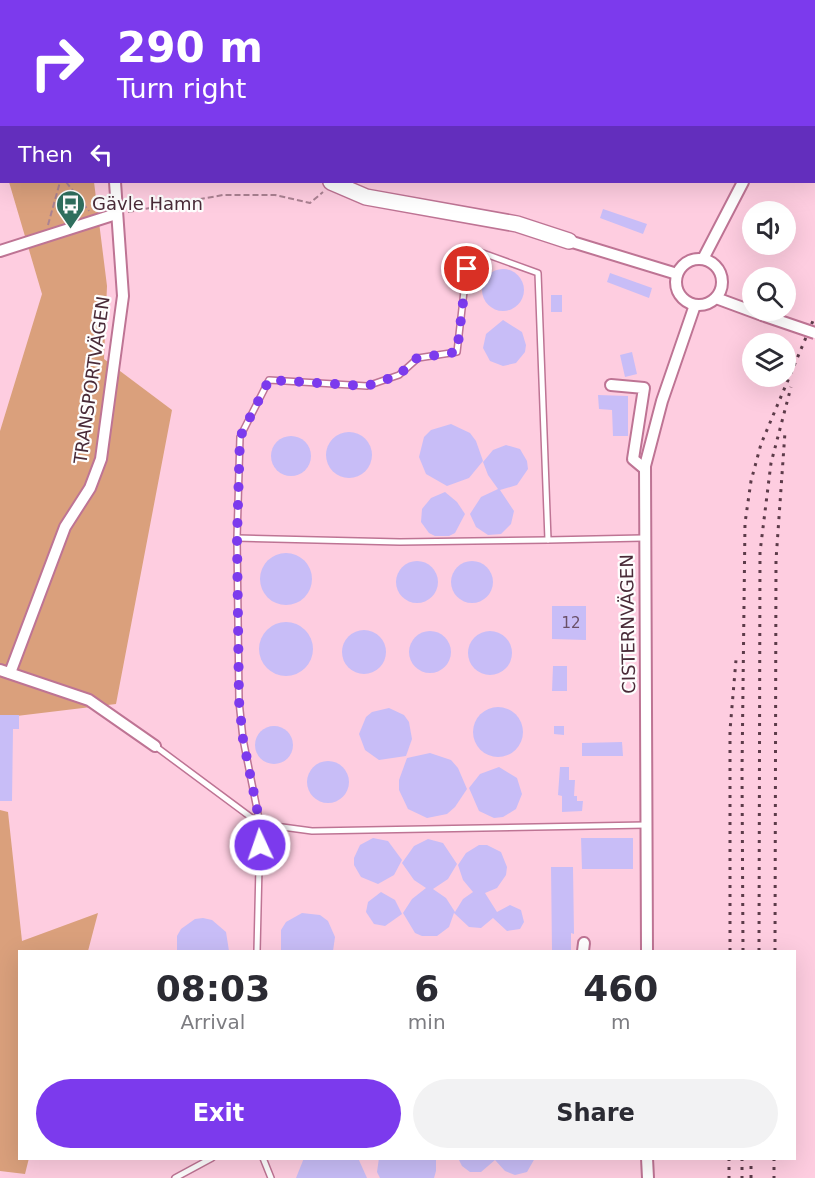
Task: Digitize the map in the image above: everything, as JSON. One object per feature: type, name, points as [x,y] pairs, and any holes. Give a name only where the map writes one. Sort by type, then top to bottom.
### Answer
[{"type":"main road","points":[[334,183],[366,196],[517,224],[569,241]]},
{"type":"street","name":"TRANSPORTVÄGEN","points":[[5,672],[65,528],[90,488],[101,459],[123,296],[115,183]]},
{"type":"street","points":[[704,259],[743,183]]},
{"type":"street","points":[[0,251],[116,214]]},
{"type":"street","points":[[569,241],[677,274]]},
{"type":"street","points":[[704,259],[710,261],[720,272],[722,285],[716,298],[703,304],[695,304],[681,297],[676,282],[677,274],[690,260],[704,259]]},
{"type":"street","points":[[716,298],[815,333]]},
{"type":"street","name":"CISTERNVÄGEN","points":[[647,950],[643,538],[645,469],[662,401],[695,304]]},
{"type":"street","points":[[611,385],[644,388],[633,459],[645,469]]},
{"type":"street","points":[[5,672],[89,700],[155,746]]},
{"type":"street","points":[[647,1160],[648,1178]]},
{"type":"lane","points":[[257,950],[260,824],[243,739],[239,701],[237,538],[240,437],[269,380],[367,386],[399,375],[417,358],[457,352],[469,248],[538,273],[548,540]]},
{"type":"lane","points":[[237,538],[400,542],[643,538]]},
{"type":"lane","points":[[155,746],[260,824],[312,831],[646,825]]},
{"type":"lane","points":[[175,1178],[208,1160]]},
{"type":"lane","points":[[264,1160],[271,1178]]},
{"type":"path","points":[[44,237],[60,183]]},
{"type":"path","points":[[67,183],[96,220]]},
{"type":"path","points":[[116,214],[224,195],[275,195],[310,203],[331,183]]},
{"type":"shaded area","points":[[9,183],[94,183],[107,286],[104,359],[172,410],[116,704],[0,718],[0,431],[42,294]]},
{"type":"shaded area","points":[[0,810],[8,812],[22,941],[98,913],[88,950],[18,950],[18,1160],[28,1160],[25,1174],[0,1171]]},
{"type":"building","points":[[603,209],[647,224],[643,234],[600,218]]},
{"type":"building","points":[[503,269],[518,275],[524,290],[518,305],[503,311],[488,305],[482,290],[488,275]]},
{"type":"building","points":[[610,273],[652,288],[649,298],[607,282]]},
{"type":"building","points":[[551,295],[562,295],[562,312],[551,312]]},
{"type":"building","points":[[503,320],[522,332],[526,345],[525,352],[516,363],[503,366],[490,361],[483,348],[486,334]]},
{"type":"building","points":[[632,352],[637,374],[625,377],[620,355]]},
{"type":"building","points":[[598,395],[628,396],[628,436],[613,436],[612,410],[599,409]]},
{"type":"building","points":[[451,424],[470,433],[476,441],[483,461],[469,478],[447,486],[426,474],[419,457],[424,437],[431,430]]},
{"type":"building","points":[[349,432],[358,433],[365,439],[371,446],[371,464],[365,471],[358,477],[349,478],[340,477],[333,471],[327,464],[326,455],[327,446],[333,439],[340,433]]},
{"type":"building","points":[[291,436],[305,442],[311,456],[305,470],[291,476],[277,470],[271,456],[277,442]]},
{"type":"building","points":[[506,445],[520,449],[527,461],[528,469],[517,485],[500,490],[514,511],[511,524],[501,534],[488,535],[476,527],[470,514],[481,497],[498,489],[488,475],[483,462],[493,450]]},
{"type":"building","points":[[445,492],[457,502],[465,514],[455,533],[449,536],[435,536],[429,533],[421,522],[422,509],[431,498]]},
{"type":"building","points":[[281,553],[291,553],[305,560],[312,579],[305,598],[291,605],[281,605],[271,601],[264,594],[260,584],[260,574],[264,564],[271,557]]},
{"type":"building","points":[[417,561],[432,567],[438,582],[432,597],[417,603],[402,597],[396,582],[402,567]]},
{"type":"building","points":[[472,561],[480,562],[487,567],[492,574],[492,590],[487,597],[480,602],[472,603],[464,602],[457,597],[452,590],[451,582],[452,574],[457,567],[464,562]]},
{"type":"building","points":[[552,606],[586,606],[586,640],[552,639]]},
{"type":"building","points":[[286,622],[296,624],[305,630],[311,639],[313,649],[311,659],[305,668],[296,674],[286,676],[276,674],[267,668],[261,659],[259,649],[261,639],[267,630],[276,624]]},
{"type":"building","points":[[364,630],[379,637],[386,652],[379,667],[364,674],[349,667],[342,652],[349,637]]},
{"type":"building","points":[[430,631],[445,637],[451,652],[445,667],[430,673],[415,667],[409,652],[415,637]]},
{"type":"building","points":[[490,631],[505,638],[512,653],[505,668],[490,675],[475,668],[468,653],[475,638]]},
{"type":"building","points":[[553,666],[567,666],[567,691],[552,691]]},
{"type":"building","points":[[498,707],[516,714],[523,732],[516,750],[498,757],[480,750],[473,732],[480,714]]},
{"type":"building","points":[[389,708],[404,715],[409,722],[412,739],[406,756],[379,760],[365,750],[359,734],[366,717],[372,712]]},
{"type":"building","points":[[0,715],[19,715],[19,729],[13,729],[12,801],[0,801]]},
{"type":"building","points":[[274,726],[287,732],[293,745],[287,758],[274,764],[261,758],[255,745],[261,732]]},
{"type":"building","points":[[554,726],[564,726],[564,735],[554,734]]},
{"type":"building","points":[[622,742],[623,756],[582,756],[582,743]]},
{"type":"building","points":[[430,753],[451,760],[458,768],[467,789],[455,807],[447,814],[427,818],[408,809],[399,790],[399,780],[407,758]]},
{"type":"building","points":[[328,761],[343,767],[349,782],[343,797],[328,803],[313,797],[307,782],[313,767]]},
{"type":"building","points":[[499,767],[517,778],[522,794],[516,809],[503,817],[494,818],[479,811],[469,788],[480,774]]},
{"type":"building","points":[[560,767],[569,767],[569,780],[575,780],[574,796],[577,796],[577,801],[583,801],[582,811],[562,812],[562,796],[558,795]]},
{"type":"building","points":[[373,838],[388,841],[402,860],[394,875],[378,884],[361,877],[354,865],[354,858],[360,845]]},
{"type":"building","points":[[581,838],[633,838],[633,869],[582,869]]},
{"type":"building","points":[[428,839],[443,843],[457,864],[448,879],[433,889],[446,898],[455,912],[463,899],[473,892],[463,880],[458,865],[466,853],[479,845],[487,845],[501,852],[507,867],[506,875],[497,888],[485,893],[497,912],[510,905],[521,910],[524,922],[520,929],[507,931],[493,918],[481,928],[469,927],[454,913],[449,927],[437,936],[422,936],[415,933],[403,913],[412,899],[426,888],[414,880],[402,863],[414,846]]},
{"type":"building","points":[[551,867],[573,867],[574,934],[571,933],[571,950],[552,950]]},
{"type":"building","points":[[381,892],[395,900],[402,914],[385,926],[374,924],[366,912],[368,902]]},
{"type":"building","points":[[302,913],[320,915],[328,921],[335,937],[333,950],[281,950],[281,930],[286,922]]},
{"type":"building","points":[[195,919],[212,920],[226,932],[229,950],[177,950],[177,936],[181,929]]},
{"type":"building","points":[[303,1160],[359,1160],[367,1178],[296,1178]]},
{"type":"building","points":[[379,1160],[436,1160],[434,1178],[380,1178],[377,1172]]},
{"type":"building","points":[[459,1160],[495,1160],[481,1172],[470,1172],[462,1166]]},
{"type":"building","points":[[495,1160],[534,1160],[527,1172],[515,1175],[505,1171]]},
{"type":"railway","points":[[743,950],[742,771],[745,523],[751,481],[761,444],[815,316]]},
{"type":"railway","points":[[759,950],[760,552],[771,463],[791,387]]},
{"type":"railway","points":[[775,950],[776,560],[785,432]]},
{"type":"railway","points":[[730,950],[730,730],[736,660]]},
{"type":"railway","points":[[729,1160],[729,1178]]},
{"type":"railway","points":[[742,1160],[742,1178]]},
{"type":"railway","points":[[751,1160],[751,1178]]},
{"type":"railway","points":[[774,1160],[774,1178]]},
{"type":"place","name":"Gävle Hamn","points":[[71,230]]},
{"type":"route","points":[[260,845],[260,824],[243,739],[239,701],[237,538],[240,437],[269,380],[367,386],[399,375],[417,358],[457,352],[467,269]]}]
